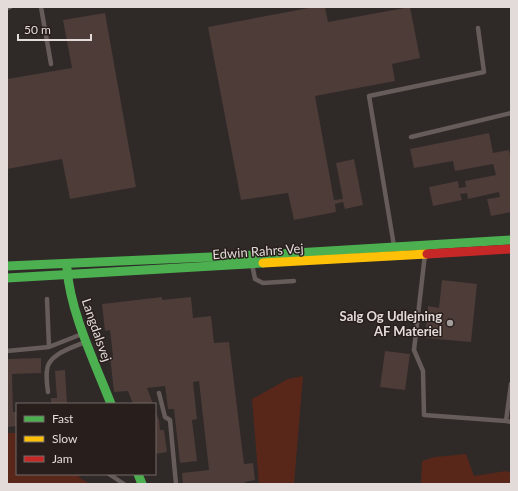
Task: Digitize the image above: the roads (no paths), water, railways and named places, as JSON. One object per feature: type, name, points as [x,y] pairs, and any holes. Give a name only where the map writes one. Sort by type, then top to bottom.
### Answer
[{"type":"street","name":"Edwin Rahrs Vej","points":[[7,278],[67,276],[252,259],[425,249],[511,240]]},
{"type":"street","name":"Edwin Rahrs Vej","points":[[425,249],[511,249]]},
{"type":"street","name":"Edwin Rahrs Vej","points":[[7,266],[67,262],[252,259]]},
{"type":"street","name":"Langdalsvej","points":[[67,262],[68,284],[85,337],[109,402]]},
{"type":"lane","points":[[41,7],[50,64]]},
{"type":"lane","points":[[395,251],[369,96],[484,72],[478,28]]},
{"type":"lane","points":[[411,137],[511,113]]},
{"type":"lane","points":[[425,249],[414,350],[423,371],[424,415],[511,422]]},
{"type":"lane","points":[[252,259],[255,279],[263,283],[294,281]]},
{"type":"lane","points":[[46,299],[49,347]]},
{"type":"lane","points":[[7,351],[49,347],[85,337]]},
{"type":"lane","points":[[48,392],[46,369],[50,361],[85,337]]},
{"type":"lane","points":[[506,421],[511,384]]},
{"type":"lane","points":[[159,393],[165,417],[170,420],[176,484]]},
{"type":"lane","points":[[110,475],[124,484]]},
{"type":"place","name":"Salg Og Udlejning AF Materiel","points":[[450,323]]}]
